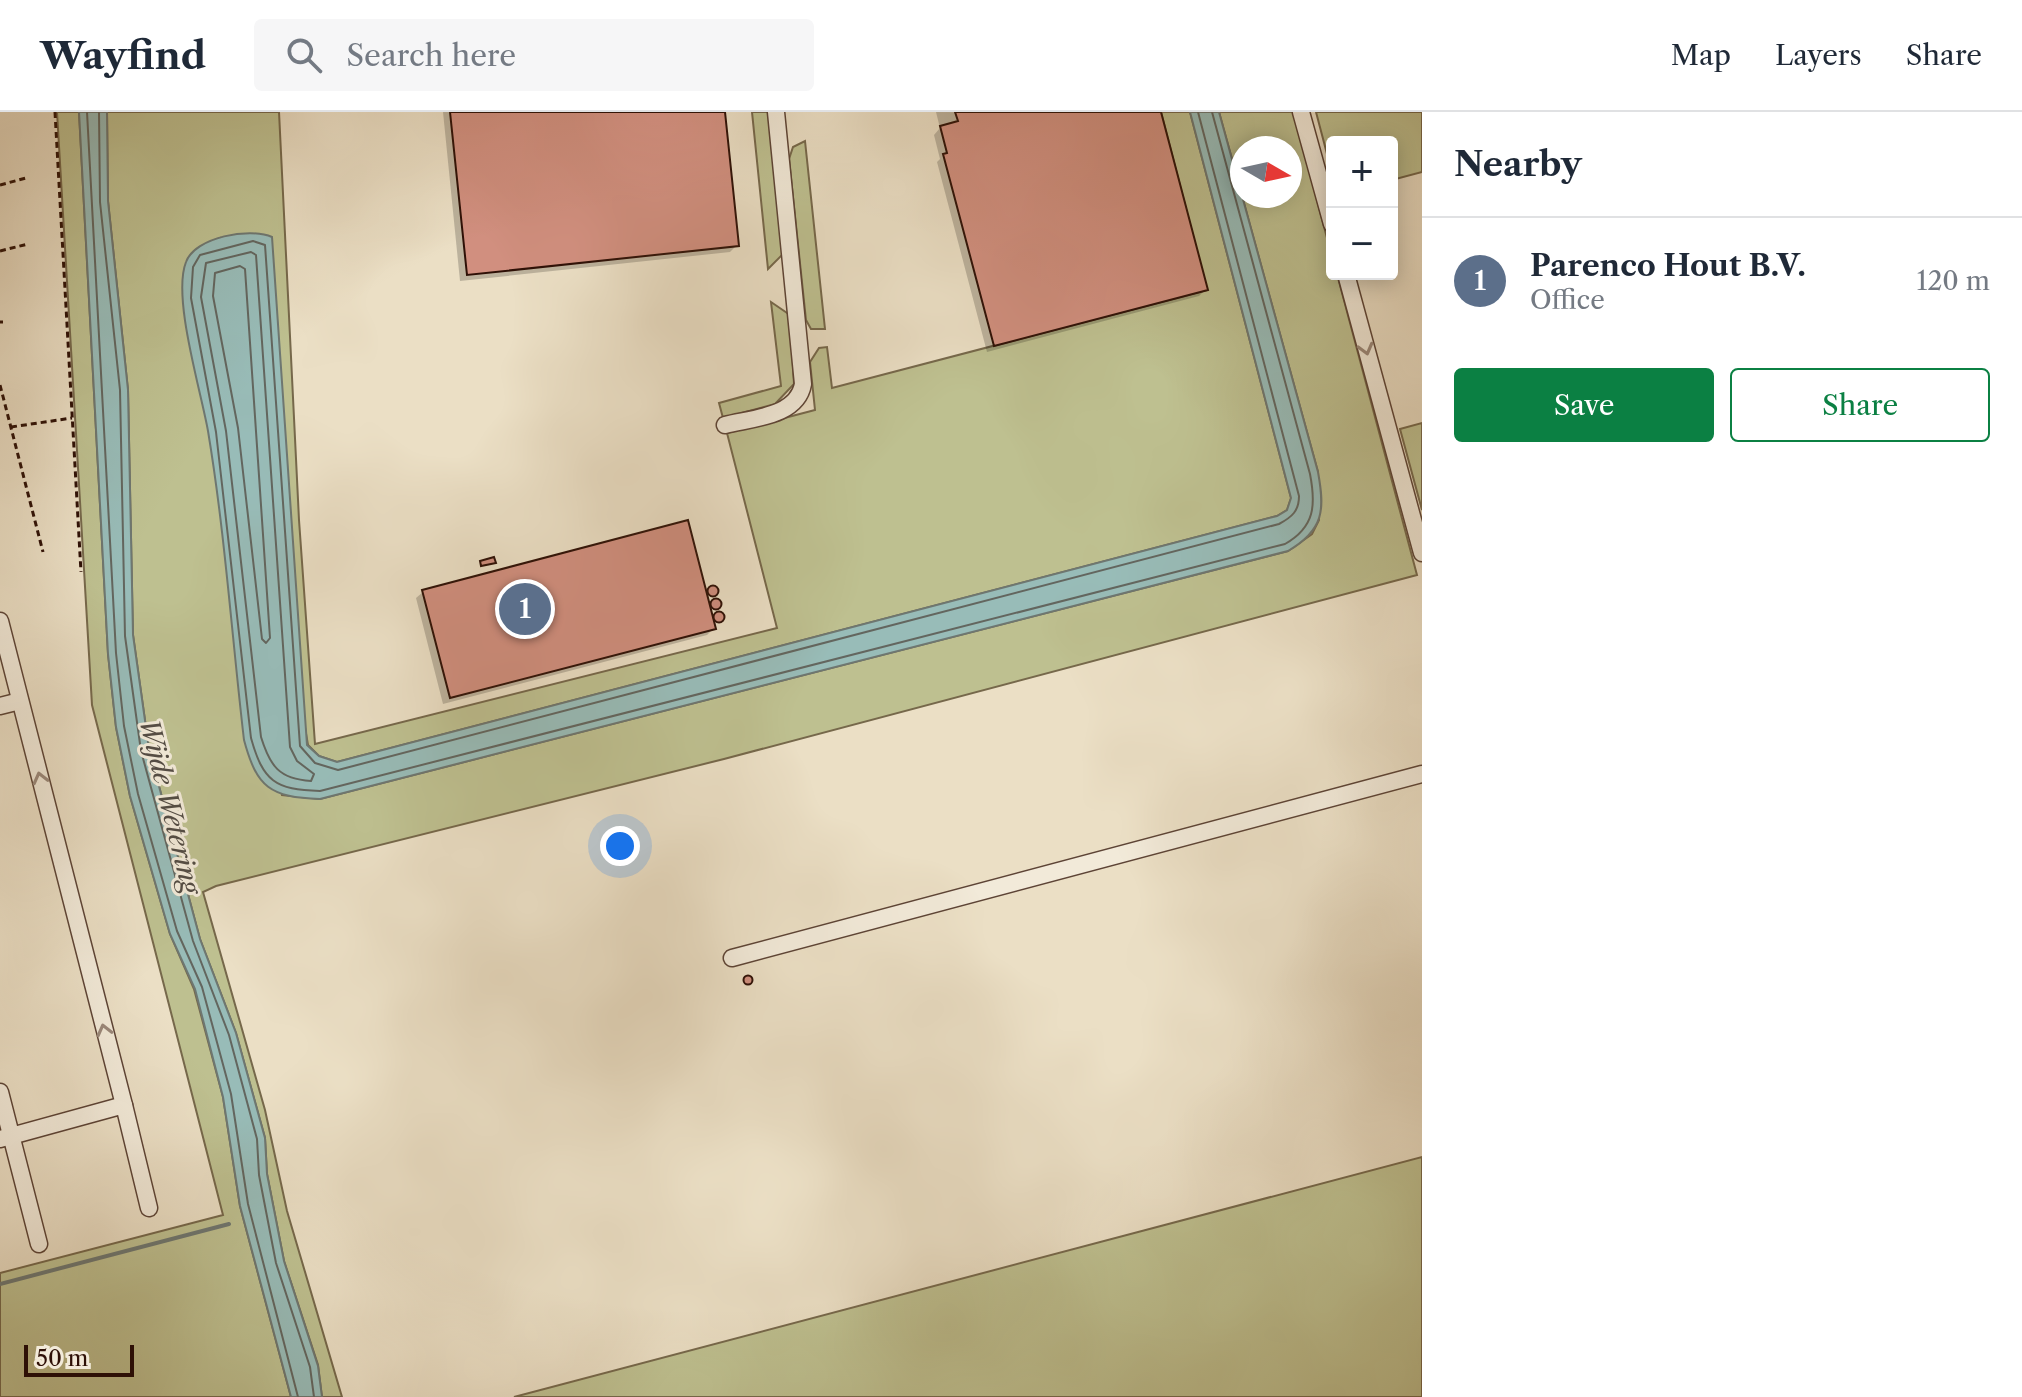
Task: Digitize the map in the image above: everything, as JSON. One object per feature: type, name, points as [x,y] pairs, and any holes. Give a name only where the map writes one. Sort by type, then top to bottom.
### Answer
[{"type":"street","points":[[725,425],[786,409],[797,400],[803,384],[776,112]]},
{"type":"street","points":[[1301,112],[1328,208]]},
{"type":"street","points":[[1348,280],[1422,553]]},
{"type":"street","points":[[0,621],[149,1208]]},
{"type":"street","points":[[0,706],[20,701]]},
{"type":"street","points":[[732,958],[1422,774]]},
{"type":"street","points":[[0,1092],[6,1137],[39,1244]]},
{"type":"street","points":[[6,1137],[124,1105]]},
{"type":"path","points":[[55,112],[81,572]]},
{"type":"path","points":[[0,185],[26,178]]},
{"type":"path","points":[[0,251],[28,244]]},
{"type":"path","points":[[0,385],[43,552]]},
{"type":"path","points":[[11,427],[72,418]]},
{"type":"green space","points":[[57,112],[79,112],[108,654],[116,727],[130,796],[170,934],[194,989],[223,1097],[240,1206],[291,1397],[0,1397],[0,1273],[223,1215],[92,705]]},
{"type":"green space","points":[[107,112],[279,112],[299,520],[315,744],[777,628],[727,433],[815,410],[810,362],[819,348],[827,347],[832,388],[1207,290],[1161,112],[1190,112],[1291,498],[1287,510],[1277,516],[337,762],[319,756],[308,745],[220,238],[199,248],[188,259],[183,298],[282,795],[320,799],[1288,551],[1312,534],[1319,520],[1318,472],[1245,208],[1302,208],[1302,143],[1326,234],[1326,280],[1339,280],[1417,575],[724,759],[216,886],[203,892],[265,1110],[287,1211],[342,1397],[322,1397],[318,1365],[284,1261],[267,1174],[265,1138],[236,1033],[200,939],[149,749],[133,635],[128,390],[108,201]]},
{"type":"green space","points":[[752,112],[768,112],[783,254],[768,269]]},
{"type":"green space","points":[[1219,112],[1294,112],[1300,136],[1230,136],[1230,152]]},
{"type":"green space","points":[[1316,112],[1422,112],[1422,172],[1398,178],[1398,136],[1326,136],[1326,150]]},
{"type":"green space","points":[[805,141],[825,329],[811,329],[806,320],[789,159],[793,147]]},
{"type":"green space","points":[[771,302],[790,315],[794,384],[775,404],[723,418],[719,403],[781,386]]},
{"type":"green space","points":[[1422,423],[1422,510],[1400,429]]},
{"type":"green space","points":[[1422,1157],[1422,1397],[514,1397]]},
{"type":"water","points":[[79,112],[107,112],[108,201],[128,390],[133,635],[149,749],[200,939],[236,1033],[265,1138],[267,1174],[284,1261],[318,1366],[322,1397],[291,1397],[240,1206],[223,1097],[195,989],[170,934],[130,796],[116,727],[108,654]]},
{"type":"water","points":[[1190,112],[1219,112],[1230,152],[1230,208],[1245,208],[1318,472],[1321,497],[1319,518],[1300,543],[1288,551],[320,799],[289,796],[268,787],[261,779],[254,769],[244,740],[214,469],[185,320],[183,278],[186,262],[200,246],[224,236],[251,233],[272,237],[307,745],[319,756],[337,762],[1277,516],[1287,510],[1291,498]]},
{"type":"building","points":[[450,112],[725,112],[739,246],[467,275]]},
{"type":"building","points":[[955,112],[1161,112],[1208,290],[994,346],[943,154],[947,153],[940,126],[958,121]]},
{"type":"building","points":[[688,520],[716,629],[450,698],[422,590]]},
{"type":"building","points":[[494,557],[496,563],[481,566],[480,561]]},
{"type":"building","points":[[713,585],[719,591],[713,597],[707,591]]},
{"type":"building","points":[[716,598],[722,604],[716,610],[710,604]]},
{"type":"building","points":[[719,611],[725,617],[719,623],[713,617]]},
{"type":"building","points":[[748,976],[752,980],[748,984],[744,980]]},
{"type":"waterway","points":[[0,1284],[229,1224]]},
{"type":"place","name":"Parenco Hout B.V.","points":[[525,609]]},
{"type":"water label","name":"Wijde Wetering","points":[[170,806]]}]
